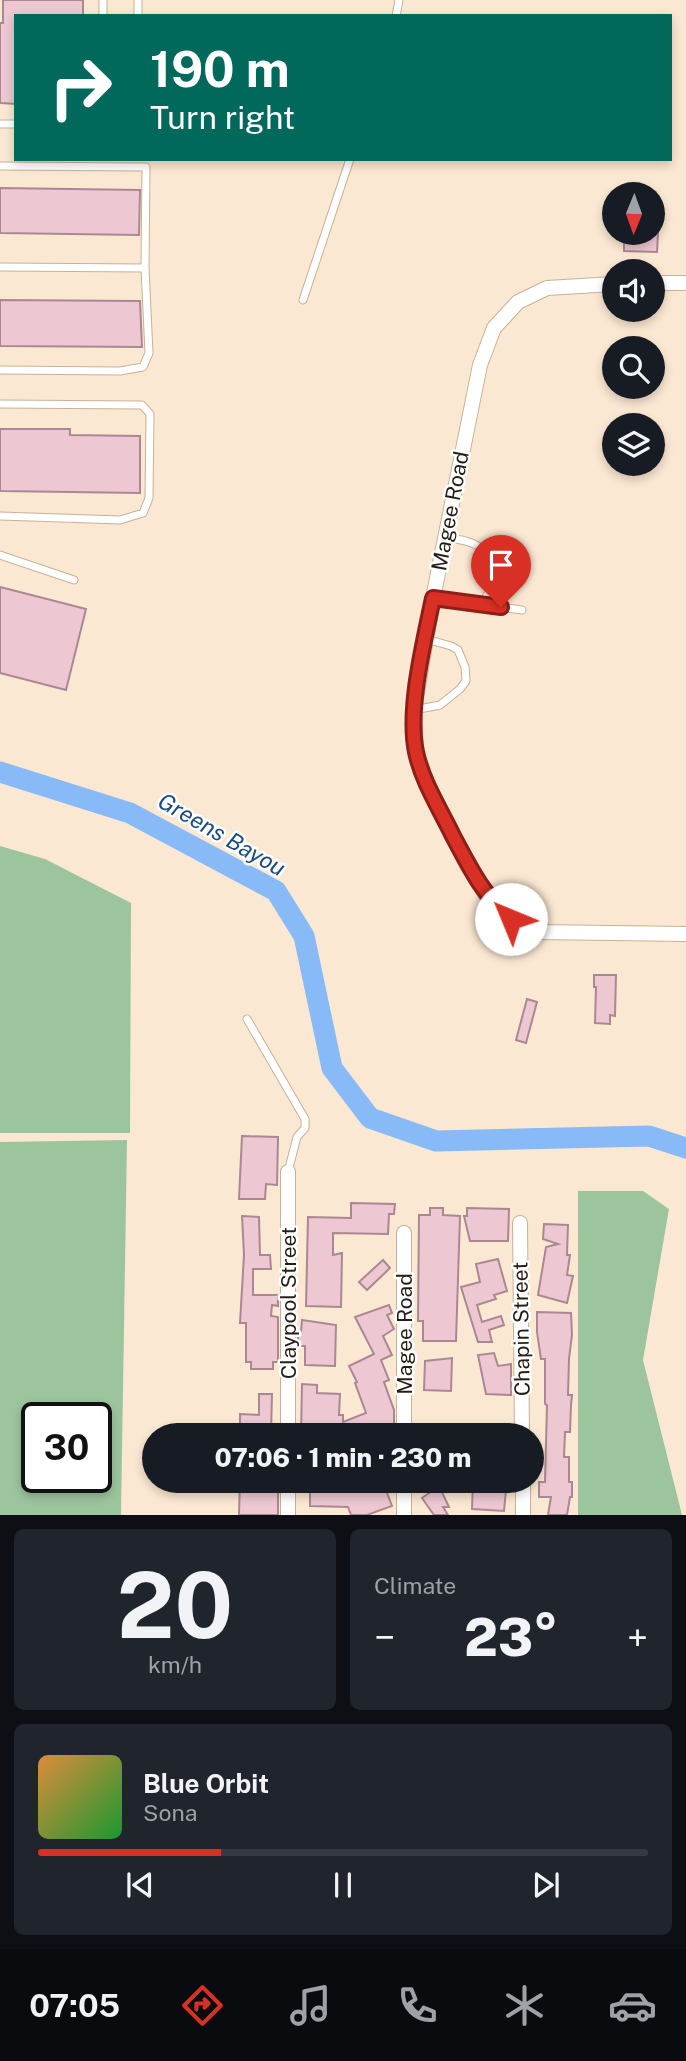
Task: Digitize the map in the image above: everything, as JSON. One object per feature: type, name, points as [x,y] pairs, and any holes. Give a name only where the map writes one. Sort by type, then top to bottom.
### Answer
[{"type":"street","points":[[665,283],[686,283]]},
{"type":"street","name":"Magee Road","points":[[602,285],[547,288],[518,302],[494,328],[480,365],[425,638],[414,710],[416,752],[427,783],[475,877],[489,900],[511,919],[537,932],[686,934]]},
{"type":"street","name":"Claypool Street","points":[[288,1172],[288,1423]]},
{"type":"street","name":"Chapin Street","points":[[520,1223],[522,1423]]},
{"type":"street","name":"Magee Road","points":[[404,1233],[404,1423]]},
{"type":"street","points":[[288,1493],[288,1515]]},
{"type":"street","points":[[404,1493],[404,1515]]},
{"type":"street","points":[[523,1493],[523,1515]]},
{"type":"lane","points":[[303,300],[349,161]]},
{"type":"lane","points":[[0,166],[146,167],[145,268],[149,354],[142,367],[120,371],[0,370]]},
{"type":"lane","points":[[0,267],[145,268]]},
{"type":"lane","points":[[0,404],[142,405],[150,414],[149,498],[143,513],[120,520],[0,516]]},
{"type":"lane","points":[[445,537],[481,547],[488,557],[492,582],[489,596],[480,605]]},
{"type":"lane","points":[[0,555],[74,580]]},
{"type":"lane","points":[[433,598],[522,610]]},
{"type":"lane","points":[[414,710],[440,705],[466,681],[465,667],[458,650],[425,638]]},
{"type":"lane","points":[[247,1018],[306,1119],[305,1128],[297,1137],[288,1172]]},
{"type":"green space","points":[[0,846],[45,859],[131,903],[130,1133],[0,1133]]},
{"type":"green space","points":[[127,1140],[121,1515],[0,1515],[0,1142]]},
{"type":"green space","points":[[578,1191],[643,1191],[669,1209],[643,1360],[682,1515],[578,1515]]},
{"type":"building","points":[[3,0],[83,0],[83,14],[14,14],[14,104],[0,103],[0,23],[3,23]]},
{"type":"building","points":[[0,188],[140,190],[139,235],[0,233]]},
{"type":"building","points":[[624,245],[657,245],[657,252],[624,251]]},
{"type":"building","points":[[0,300],[140,301],[142,347],[0,346]]},
{"type":"building","points":[[0,429],[70,429],[70,435],[140,436],[140,493],[0,491]]},
{"type":"building","points":[[0,587],[86,609],[66,690],[0,673]]},
{"type":"building","points":[[594,975],[616,975],[615,1016],[610,1015],[610,1024],[595,1023]]},
{"type":"building","points":[[527,999],[537,1002],[526,1043],[516,1040]]},
{"type":"building","points":[[242,1136],[278,1137],[277,1185],[266,1184],[265,1199],[239,1199]]},
{"type":"building","points":[[351,1203],[395,1204],[394,1214],[389,1214],[388,1234],[333,1233],[333,1255],[342,1253],[341,1307],[306,1306],[308,1217],[351,1218]]},
{"type":"building","points":[[430,1208],[443,1208],[443,1215],[460,1216],[456,1341],[423,1341],[423,1321],[418,1321],[419,1215],[430,1215]]},
{"type":"building","points":[[467,1208],[509,1209],[508,1241],[470,1241],[464,1216],[467,1216]]},
{"type":"building","points":[[242,1216],[259,1217],[260,1255],[270,1255],[271,1269],[253,1269],[253,1295],[278,1295],[278,1306],[272,1305],[271,1316],[278,1317],[278,1362],[273,1362],[273,1369],[251,1369],[251,1362],[246,1362],[246,1323],[240,1323],[244,1255]]},
{"type":"building","points":[[544,1224],[568,1225],[567,1255],[570,1255],[567,1275],[573,1276],[567,1303],[538,1295],[546,1247],[558,1244],[543,1239]]},
{"type":"building","points":[[498,1259],[507,1291],[494,1295],[496,1299],[477,1305],[482,1322],[501,1316],[504,1325],[489,1330],[492,1342],[478,1342],[461,1287],[480,1282],[476,1264]]},
{"type":"building","points":[[383,1260],[390,1268],[367,1290],[359,1282]]},
{"type":"building","points":[[389,1305],[392,1313],[387,1315],[394,1329],[383,1336],[392,1355],[381,1360],[389,1380],[384,1382],[394,1410],[394,1423],[301,1423],[302,1384],[317,1385],[317,1393],[340,1394],[339,1415],[343,1415],[343,1422],[366,1413],[349,1366],[374,1354],[355,1317]]},
{"type":"building","points":[[537,1312],[571,1313],[568,1395],[572,1395],[570,1432],[565,1432],[564,1457],[569,1457],[572,1497],[567,1515],[548,1515],[551,1497],[539,1497],[539,1493],[544,1493],[545,1482],[547,1405],[545,1359],[541,1359]]},
{"type":"building","points":[[302,1320],[336,1325],[335,1366],[305,1365],[305,1346],[298,1346],[298,1332],[301,1332]]},
{"type":"building","points":[[494,1353],[498,1366],[511,1364],[511,1395],[486,1394],[478,1355]]},
{"type":"building","points":[[452,1358],[451,1391],[424,1390],[425,1361]]},
{"type":"building","points":[[259,1394],[272,1394],[271,1423],[240,1423],[240,1414],[259,1415]]},
{"type":"building","points":[[240,1493],[278,1493],[278,1515],[239,1515]]},
{"type":"building","points":[[310,1493],[387,1493],[392,1506],[367,1515],[351,1515],[348,1507],[310,1506]]},
{"type":"building","points":[[429,1493],[442,1493],[449,1507],[443,1507],[448,1515],[434,1515],[422,1498]]},
{"type":"building","points":[[473,1493],[506,1493],[504,1511],[472,1509]]},
{"type":"waterway","name":"Greens Bayou","points":[[0,772],[130,813],[276,891],[304,936],[332,1068],[370,1118],[436,1141],[649,1136],[686,1148]]},
{"type":"route","points":[[501,607],[433,598],[414,710],[416,752],[427,783],[468,866],[489,900],[511,919]]}]
